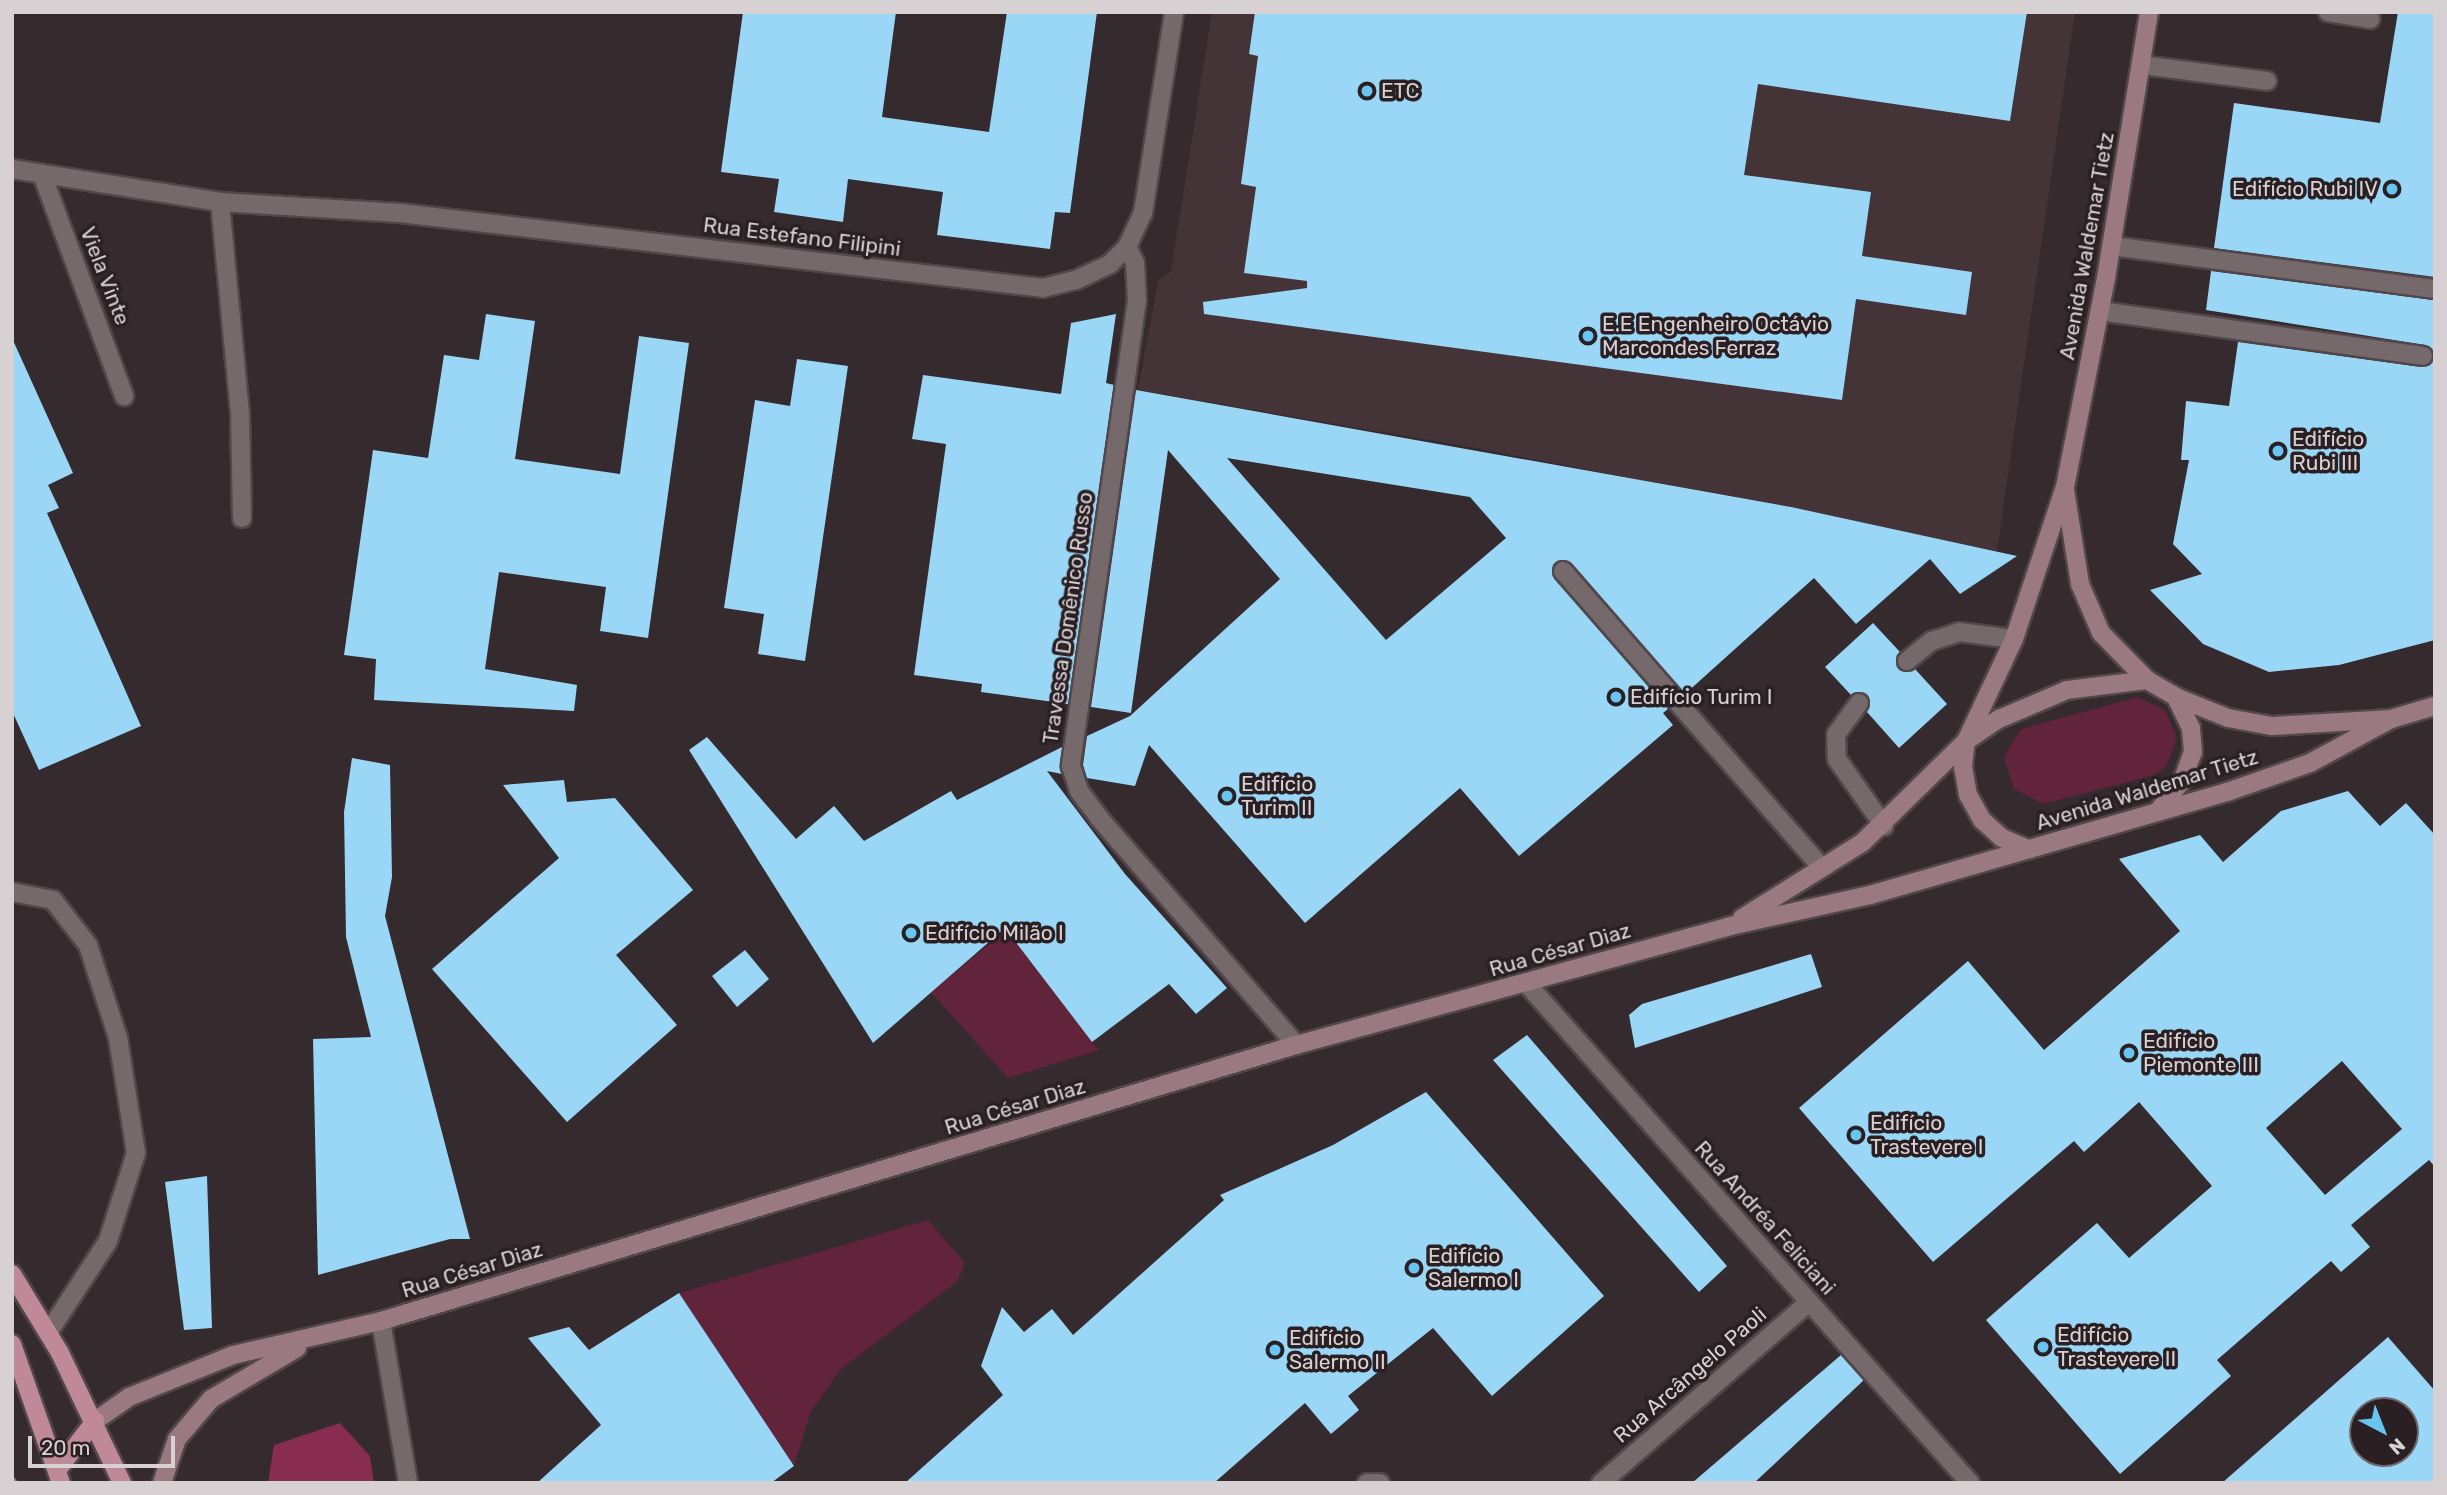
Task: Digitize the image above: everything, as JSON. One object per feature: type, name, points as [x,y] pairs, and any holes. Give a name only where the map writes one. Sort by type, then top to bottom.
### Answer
[{"type":"main road","points":[[12,1273],[48,1333],[122,1483]]},
{"type":"main road","points":[[12,1344],[60,1476]]},
{"type":"main road","points":[[60,1476],[94,1422]]},
{"type":"street","name":"Rua Estefano Filipini","points":[[12,169],[220,202],[400,213],[1042,288],[1099,269],[1127,247],[1143,213],[1174,12]]},
{"type":"street","name":"Avenida Waldemar Tietz","points":[[1966,741],[2014,639],[2065,487],[2101,311],[2149,12]]},
{"type":"street","points":[[2328,12],[2370,19]]},
{"type":"street","points":[[2142,65],[2267,81]]},
{"type":"street","name":"Viela Vinte","points":[[42,174],[124,396]]},
{"type":"street","points":[[220,202],[240,413],[242,518]]},
{"type":"street","points":[[2112,246],[2435,289]]},
{"type":"street","name":"Travessa Domênico Russo","points":[[1127,247],[1135,263],[1137,300],[1072,766],[1079,791],[1100,818],[1296,1045]]},
{"type":"street","points":[[2101,311],[2423,356]]},
{"type":"street","name":"Avenida Waldemar Tietz","points":[[2065,487],[2080,584],[2101,634],[2147,680],[2176,697],[2228,718],[2272,726],[2391,719]]},
{"type":"street","points":[[1563,571],[1822,868]]},
{"type":"street","points":[[1908,661],[1932,641],[1959,632],[2014,639]]},
{"type":"street","points":[[2028,849],[2002,838],[1982,820],[1968,795],[1963,768],[1966,741],[2034,701],[2105,683],[2147,680]]},
{"type":"street","points":[[2159,810],[2183,779],[2193,752],[2191,728],[2176,697]]},
{"type":"street","points":[[1859,703],[1836,734],[1837,760],[1884,825]]},
{"type":"street","name":"Avenida Waldemar Tietz","points":[[2028,849],[2310,763],[2391,719],[2435,706]]},
{"type":"street","name":"Rua César Diaz","points":[[1730,926],[1884,825],[1966,741]]},
{"type":"street","name":"Rua César Diaz","points":[[94,1422],[172,1377],[233,1355],[316,1339],[381,1321],[1296,1045],[1528,984],[1730,926],[1870,895],[2028,849]]},
{"type":"street","points":[[12,892],[53,900],[88,946],[118,1038],[136,1153],[108,1241],[48,1333]]},
{"type":"street","name":"Rua Andréa Feliciani","points":[[1528,984],[1970,1483]]},
{"type":"street","name":"Rua Arcângelo Paoli","points":[[1601,1483],[1809,1302]]},
{"type":"street","points":[[381,1321],[408,1483]]},
{"type":"street","name":"Rua César Diaz","points":[[162,1483],[177,1439],[211,1399],[316,1339]]},
{"type":"street","points":[[1367,1483],[1380,1483]]},
{"type":"path","points":[[12,1478],[16,1483]]},
{"type":"shaded area","name":"E.E Engenheiro Octávio Marcondes Ferraz","points":[[1212,12],[2075,12],[1997,551],[1482,449],[1138,390],[1158,281],[1171,271]]},
{"type":"shaded area","points":[[2138,697],[2165,710],[2177,737],[2167,765],[2155,775],[2043,804],[2014,789],[2004,757],[2021,729]]},
{"type":"shaded area","points":[[1006,930],[1099,1050],[1008,1078],[931,992]]},
{"type":"shaded area","points":[[928,1220],[965,1263],[957,1282],[841,1369],[810,1413],[794,1466],[679,1293]]},
{"type":"shaded area","points":[[340,1423],[370,1456],[374,1483],[268,1483],[274,1445]]},
{"type":"building","points":[[743,12],[896,12],[882,117],[989,132],[1007,12],[1097,12],[1070,213],[1055,212],[1050,249],[937,235],[943,192],[848,179],[843,222],[774,212],[779,179],[721,172]]},
{"type":"building","points":[[1255,12],[2027,12],[2010,121],[1758,84],[1744,175],[1871,192],[1862,256],[1972,272],[1966,315],[1856,299],[1842,400],[1204,314],[1203,302],[1307,288],[1307,281],[1244,273],[1256,187],[1241,184],[1258,56],[1249,54]]},
{"type":"building","name":"Edifício Rubi IV","points":[[2398,12],[2435,12],[2435,277],[2214,248],[2234,103],[2380,123]]},
{"type":"building","points":[[2211,271],[2435,300],[2435,640],[2339,665],[2269,672],[2203,644],[2150,590],[2202,574],[2173,544],[2189,460],[2181,460],[2186,401],[2229,406],[2238,342],[2421,367],[2434,358],[2425,345],[2206,310]]},
{"type":"building","points":[[486,314],[535,321],[515,459],[620,474],[639,336],[689,343],[648,638],[600,631],[606,587],[499,572],[485,669],[577,685],[574,711],[374,700],[376,659],[344,655],[373,450],[428,458],[444,355],[479,360]]},
{"type":"building","points":[[1116,314],[1106,383],[1114,385],[1068,704],[981,692],[982,684],[914,675],[946,444],[912,439],[923,375],[1061,394],[1071,323]]},
{"type":"building","points":[[12,338],[73,473],[48,485],[59,508],[47,513],[141,726],[39,770],[12,711]]},
{"type":"building","points":[[797,359],[848,366],[805,661],[758,654],[764,614],[724,608],[755,400],[790,406]]},
{"type":"building","points":[[1136,390],[1791,507],[2017,556],[1960,594],[1930,559],[1856,624],[1814,578],[1685,694],[1572,564],[1556,562],[1554,578],[1668,709],[1663,713],[1673,725],[1519,856],[1460,788],[1305,923],[1149,745],[1135,786],[1087,778],[1083,765],[1087,736],[1130,716],[1280,579],[1168,450],[1131,713],[1091,707]],"holes":[[[1227,458],[1470,497],[1506,538],[1386,640]]]},
{"type":"building","points":[[1873,623],[1900,652],[1899,669],[1915,669],[1947,704],[1899,748],[1867,712],[1866,694],[1851,695],[1825,667]]},
{"type":"building","points":[[707,737],[796,839],[834,806],[864,841],[951,791],[957,800],[1062,747],[1062,774],[1047,771],[1125,874],[1227,988],[1196,1014],[1169,984],[1092,1042],[1005,928],[873,1043],[689,750]]},
{"type":"building","points":[[352,758],[390,765],[392,877],[385,916],[470,1239],[450,1239],[318,1275],[313,1039],[371,1037],[346,937],[344,812]]},
{"type":"building","points":[[564,780],[567,802],[615,798],[693,890],[616,955],[677,1025],[567,1122],[432,969],[559,858],[503,785]]},
{"type":"building","points":[[2348,791],[2380,826],[2406,803],[2435,835],[2435,1167],[2429,1160],[2351,1225],[2370,1247],[2341,1272],[2331,1261],[2217,1360],[2231,1376],[2120,1474],[1986,1320],[2097,1223],[2129,1258],[2212,1186],[2139,1102],[2084,1152],[2074,1141],[1933,1262],[1799,1108],[1968,961],[2044,1050],[2180,931],[2119,859],[2200,835],[2223,862],[2281,811]],"holes":[[[2342,1061],[2402,1129],[2325,1195],[2266,1128]]]},
{"type":"building","points":[[745,950],[769,979],[737,1007],[712,976]]},
{"type":"building","points":[[1811,954],[1822,987],[1635,1048],[1629,1015],[1642,1004]]},
{"type":"building","points":[[1527,1035],[1727,1266],[1699,1292],[1493,1060]]},
{"type":"building","points":[[1426,1092],[1604,1296],[1492,1396],[1433,1328],[1348,1396],[1359,1410],[1331,1434],[1305,1403],[1214,1483],[905,1483],[1003,1395],[981,1366],[1002,1307],[1024,1332],[1052,1309],[1073,1335],[1224,1200],[1220,1195],[1333,1145]]},
{"type":"building","points":[[207,1176],[212,1328],[184,1330],[165,1182]]},
{"type":"building","points":[[679,1293],[794,1466],[771,1483],[537,1483],[601,1425],[528,1338],[569,1327],[589,1350]]},
{"type":"building","points":[[2388,1337],[2435,1391],[2435,1483],[2222,1483]]},
{"type":"building","points":[[1841,1355],[1864,1380],[1754,1483],[1692,1483]]},
{"type":"place","name":"ETC","points":[[1367,91]]},
{"type":"place","name":"Edifício Rubi IV","points":[[2392,189]]},
{"type":"place","name":"E.E Engenheiro Octávio Marcondes Ferraz","points":[[1588,336]]},
{"type":"place","name":"Edifício Rubi III","points":[[2278,451]]},
{"type":"place","name":"Edifício Turim I","points":[[1616,697]]},
{"type":"place","name":"Edifício Turim II","points":[[1227,796]]},
{"type":"place","name":"Edifício Milão I","points":[[911,933]]},
{"type":"place","name":"Edifício Piemonte III","points":[[2129,1053]]},
{"type":"place","name":"Edifício Trastevere I","points":[[1856,1135]]},
{"type":"place","name":"Edifício Salermo I","points":[[1414,1268]]},
{"type":"place","name":"Edifício Trastevere II","points":[[2043,1347]]},
{"type":"place","name":"Edifício Salermo II","points":[[1275,1350]]}]
